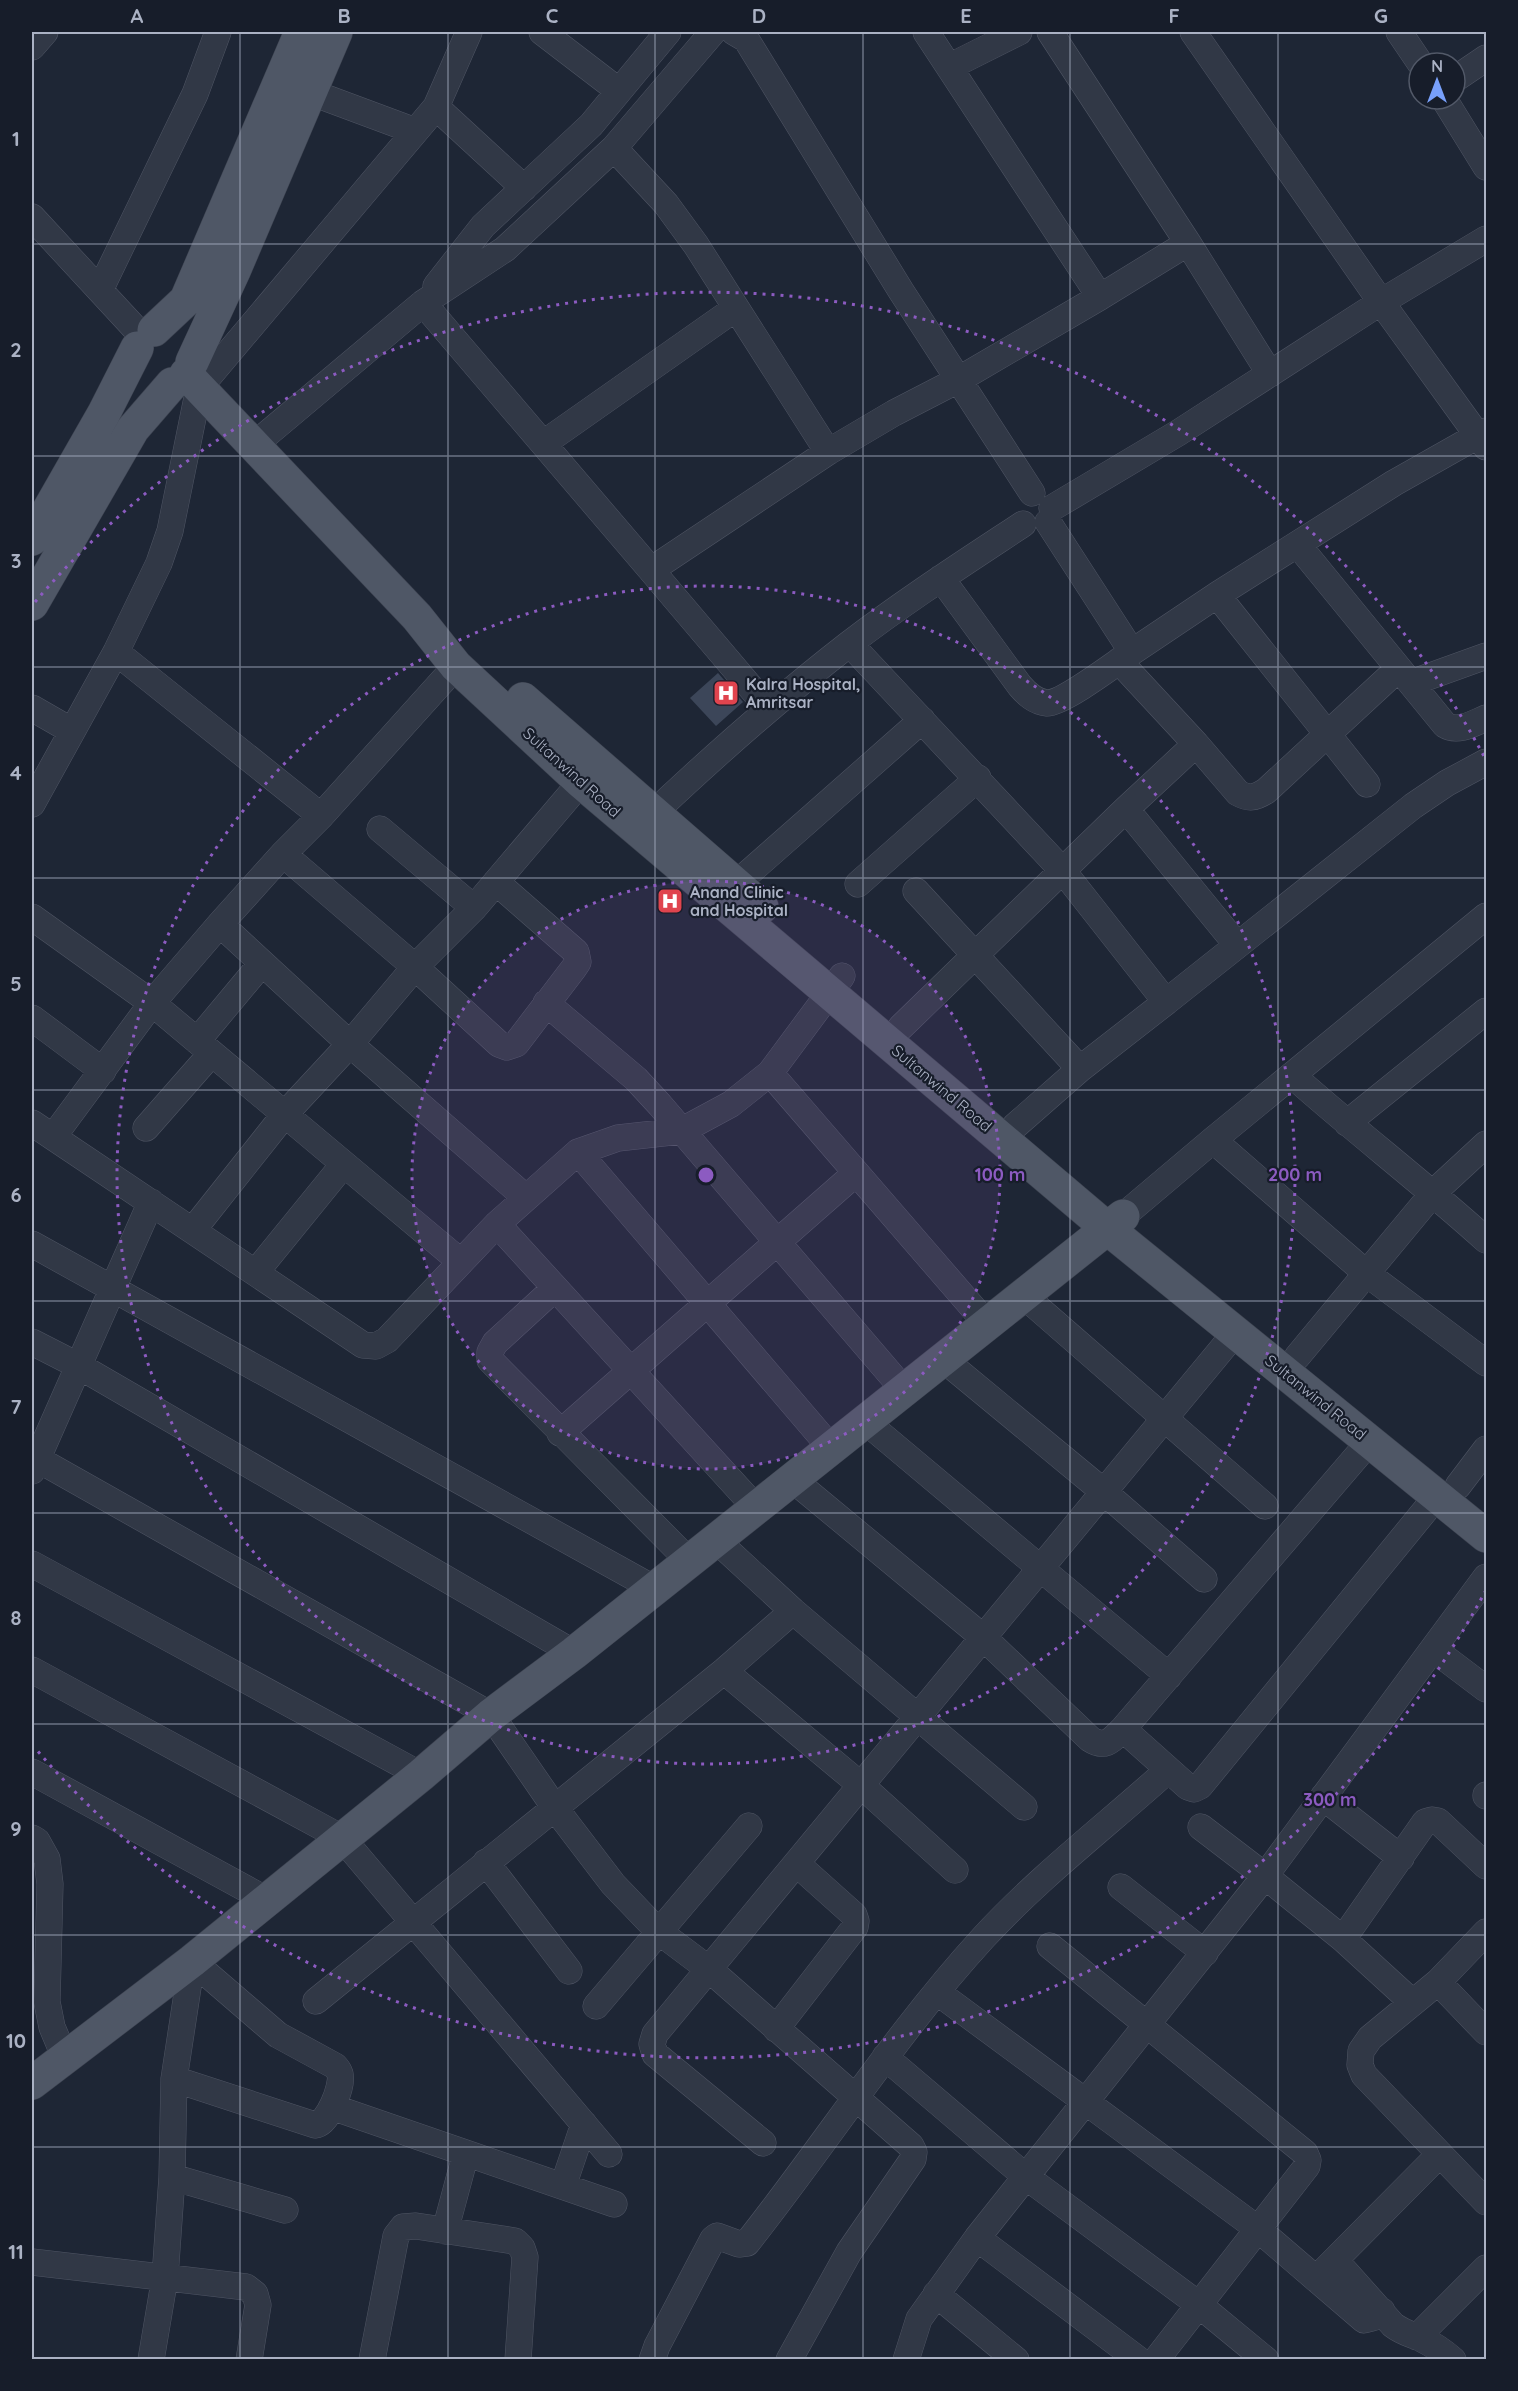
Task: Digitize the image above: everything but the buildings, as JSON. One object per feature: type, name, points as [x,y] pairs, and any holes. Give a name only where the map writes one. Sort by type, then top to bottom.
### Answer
[{"type":"main road","points":[[32,540],[145,338],[186,300],[301,32]]},
{"type":"main road","points":[[32,604],[133,429],[187,377],[336,32]]},
{"type":"main road","points":[[166,328],[178,332],[187,340],[187,377],[159,384],[149,381],[141,372],[136,361],[145,338],[166,328]]},
{"type":"main road","name":"Sultanwind Road","points":[[187,377],[417,617],[456,666],[581,782],[646,820],[736,884],[836,985],[901,1027],[1014,1126],[1115,1223],[1297,1357],[1448,1491],[1486,1536]]},
{"type":"main road","name":"Sultanwind Road","points":[[417,617],[466,650],[646,820],[1115,1223],[1236,1332],[1370,1441],[1448,1491]]},
{"type":"main road","points":[[32,2083],[192,1960],[421,1775],[491,1715],[574,1653],[1115,1223]]},
{"type":"main road","points":[[1448,1491],[1486,1510]]},
{"type":"street","points":[[32,47],[45,32]]},
{"type":"street","points":[[100,290],[195,94],[218,32]]},
{"type":"street","points":[[32,804],[116,652],[152,580],[170,531],[187,377],[436,107],[468,32]]},
{"type":"street","points":[[542,32],[619,91]]},
{"type":"street","points":[[423,303],[483,226],[591,125],[668,32]]},
{"type":"street","points":[[254,445],[423,303],[505,249],[614,148],[713,32]]},
{"type":"street","points":[[926,32],[1100,297]]},
{"type":"street","points":[[950,67],[1019,32]]},
{"type":"street","points":[[1050,32],[1188,243],[1270,374]]},
{"type":"street","points":[[941,578],[1020,686],[1038,701],[1049,703],[1063,698],[1217,595],[1394,483],[1484,438],[1381,302],[1193,32]]},
{"type":"street","points":[[1399,32],[1412,51]]},
{"type":"street","points":[[742,34],[958,380],[1044,508],[1125,656],[1238,793],[1246,797],[1256,797],[1266,791],[1327,733],[1405,676],[1486,656]]},
{"type":"street","points":[[1467,71],[1486,58]]},
{"type":"street","points":[[310,92],[415,131]]},
{"type":"street","points":[[436,107],[524,188]]},
{"type":"street","points":[[1451,111],[1486,167]]},
{"type":"street","points":[[614,148],[666,204],[828,452]]},
{"type":"street","points":[[32,217],[145,338]]},
{"type":"street","points":[[646,820],[769,709],[850,644],[941,578],[1023,524],[1036,528],[1044,508],[1178,433],[1381,302],[1486,239]]},
{"type":"street","points":[[651,570],[828,452],[894,413],[958,380],[1188,243]]},
{"type":"street","points":[[423,303],[769,709]]},
{"type":"street","points":[[544,443],[736,308]]},
{"type":"street","points":[[1298,545],[1445,725],[1451,729],[1460,728],[1486,718]]},
{"type":"street","points":[[1217,595],[1367,784]]},
{"type":"street","points":[[850,644],[1063,871],[1166,1002]]},
{"type":"street","points":[[116,652],[321,816]]},
{"type":"street","points":[[456,666],[220,924],[152,1004],[103,1071],[42,1130],[363,1345],[376,1346],[387,1340],[496,1224],[578,1152],[618,1138],[681,1131],[731,1104],[770,1073],[836,985]]},
{"type":"street","points":[[32,708],[72,731]]},
{"type":"street","points":[[736,884],[922,720]]},
{"type":"street","points":[[901,1027],[1196,744]]},
{"type":"street","points":[[1014,1126],[1080,1069],[1413,806],[1447,783],[1486,762]]},
{"type":"street","points":[[858,884],[978,778]]},
{"type":"street","points":[[193,1230],[285,1114],[350,1044],[415,967],[474,908],[581,782]]},
{"type":"street","points":[[1126,809],[1237,945]]},
{"type":"street","points":[[380,829],[474,908]]},
{"type":"street","points":[[283,854],[415,967],[499,1044],[507,1047],[516,1044],[578,962],[576,952],[496,882]]},
{"type":"street","points":[[916,891],[1080,1069]]},
{"type":"street","points":[[1115,1223],[1486,916]]},
{"type":"street","points":[[32,917],[152,1004],[461,1262]]},
{"type":"street","points":[[220,924],[350,1044],[525,1197]]},
{"type":"street","points":[[146,1128],[262,963]]},
{"type":"street","points":[[546,1004],[636,1079],[904,1390]]},
{"type":"street","points":[[1347,1123],[1486,1011]]},
{"type":"street","points":[[32,1018],[103,1071]]},
{"type":"street","points":[[770,1073],[987,1324]]},
{"type":"street","points":[[1292,1075],[1347,1123],[1434,1192],[1486,1240]]},
{"type":"street","points":[[1213,1140],[1366,1273],[1484,1357]]},
{"type":"street","points":[[1297,1357],[1434,1192],[1486,1144]]},
{"type":"street","points":[[578,1152],[831,1448]]},
{"type":"street","points":[[256,1272],[343,1165]]},
{"type":"street","points":[[561,1432],[856,1173]]},
{"type":"street","points":[[151,1202],[79,1366],[33,1462],[491,1715],[555,1808],[613,1884],[658,1932],[710,1970],[911,2146],[914,2152],[913,2159],[849,2252],[789,2360]]},
{"type":"street","points":[[496,1224],[756,1508]]},
{"type":"street","points":[[32,1244],[655,1589]]},
{"type":"street","points":[[555,1288],[495,1343],[490,1352],[490,1360],[690,1561]]},
{"type":"street","points":[[1023,1295],[1265,1506]]},
{"type":"street","points":[[764,2143],[655,2054],[652,2044],[655,2034],[1236,1332]]},
{"type":"street","points":[[32,1342],[79,1366],[574,1653]]},
{"type":"street","points":[[943,1359],[1104,1492],[1204,1579]]},
{"type":"street","points":[[866,1422],[1169,1676]]},
{"type":"street","points":[[792,1479],[984,1638],[1097,1744],[1104,1744],[1111,1741],[1123,1729],[1370,1441]]},
{"type":"street","points":[[1123,1729],[1188,1787],[1194,1789],[1200,1786],[1486,1449]]},
{"type":"street","points":[[716,1540],[793,1611],[1024,1807]]},
{"type":"street","points":[[32,1564],[421,1775]]},
{"type":"street","points":[[906,2360],[919,2319],[977,2238],[1265,1876],[1486,1577]]},
{"type":"street","points":[[316,2001],[724,1671],[793,1611]]},
{"type":"street","points":[[1433,1649],[1486,1689]]},
{"type":"street","points":[[32,1670],[342,1838],[609,2154]]},
{"type":"street","points":[[724,1671],[862,1786],[955,1870]]},
{"type":"street","points":[[652,2360],[657,2346],[713,2239],[717,2236],[739,2244],[747,2243],[885,2057],[984,1937],[1036,1886],[1168,1770]]},
{"type":"street","points":[[32,1772],[265,1899]]},
{"type":"street","points":[[1323,1797],[1401,1858]]},
{"type":"street","points":[[1343,1939],[1425,1822],[1438,1821],[1486,1866]]},
{"type":"street","points":[[596,2006],[749,1826]]},
{"type":"street","points":[[1201,1827],[1343,1939],[1412,2002]]},
{"type":"street","points":[[32,1838],[37,1841],[47,1859],[50,1884],[47,2002],[52,2027],[65,2058]]},
{"type":"street","points":[[486,1862],[569,1971]]},
{"type":"street","points":[[776,2029],[855,1927],[856,1921],[854,1916],[797,1864]]},
{"type":"street","points":[[1121,1887],[1205,1953]]},
{"type":"street","points":[[1485,2197],[1364,2075],[1360,2065],[1361,2051],[1370,2038],[1438,1982],[1486,1932]]},
{"type":"street","points":[[1050,1946],[1305,2153],[1308,2160],[1307,2166],[1156,2360]]},
{"type":"street","points":[[152,2360],[165,2277],[172,2177],[174,2079],[192,1960]]},
{"type":"street","points":[[174,2079],[315,2125],[326,2120],[340,2082],[340,2072],[335,2066],[278,2035],[192,1960]]},
{"type":"street","points":[[1438,1982],[1486,2032]]},
{"type":"street","points":[[937,1992],[1258,2229],[1364,2320],[1372,2319],[1382,2311]]},
{"type":"street","points":[[885,2057],[1025,2176],[1198,2304],[1266,2360]]},
{"type":"street","points":[[332,2107],[614,2204]]},
{"type":"street","points":[[563,2186],[584,2124]]},
{"type":"street","points":[[445,2231],[466,2153]]},
{"type":"street","points":[[1316,2279],[1440,2154]]},
{"type":"street","points":[[172,2177],[285,2210]]},
{"type":"street","points":[[372,2360],[396,2236],[403,2228],[416,2226],[515,2241],[522,2248],[525,2257],[518,2360]]},
{"type":"street","points":[[977,2238],[1139,2360]]},
{"type":"street","points":[[1335,2260],[1393,2325],[1404,2334],[1417,2337],[1440,2349],[1453,2360]]},
{"type":"street","points":[[32,2262],[246,2287],[255,2294],[258,2305],[249,2360]]},
{"type":"street","points":[[1417,2337],[1486,2268]]},
{"type":"street","points":[[936,2294],[1016,2360]]},
{"type":"place","name":"Kalra Hospital, Amritsar","points":[[726,693]]},
{"type":"place","name":"Anand Clinic and Hospital","points":[[670,901]]}]
